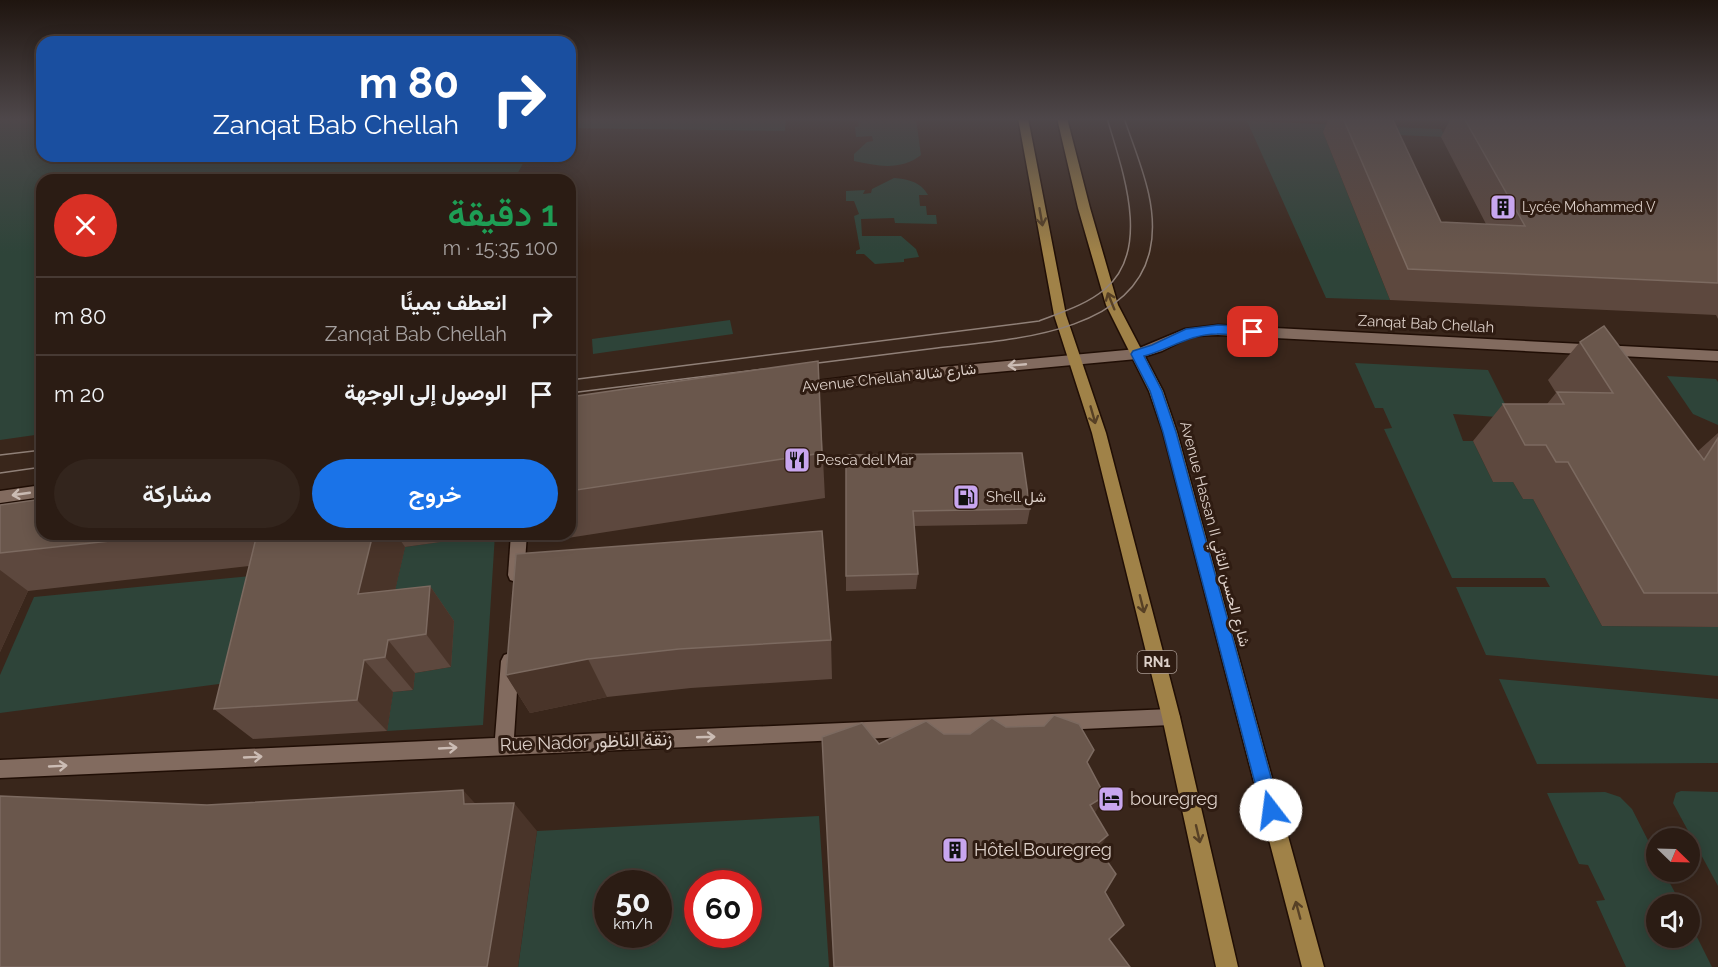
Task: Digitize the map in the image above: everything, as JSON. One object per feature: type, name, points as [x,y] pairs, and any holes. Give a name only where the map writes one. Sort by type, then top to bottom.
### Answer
[{"type":"main road","name":"RN1","points":[[1031,163],[1052,281],[1063,327],[1099,433],[1171,717],[1227,967]]},
{"type":"main road","name":"Avenue Hassan II شارع الحسن الثاني","points":[[1073,163],[1112,305],[1156,391],[1170,432],[1313,967]]},
{"type":"street","name":"Zanqat Bab Chellah","points":[[1137,354],[1190,332],[1218,330],[1718,356]]},
{"type":"street","name":"Avenue Chellah شارع شالة","points":[[781,391],[887,377],[1137,354]]},
{"type":"street","points":[[0,497],[36,492]]},
{"type":"street","points":[[515,593],[519,540]]},
{"type":"street","points":[[504,745],[512,640]]},
{"type":"street","name":"Rue Nador زنقة الناظور","points":[[0,769],[1171,717]]},
{"type":"green space","points":[[0,163],[523,163],[517,174],[36,174],[36,435],[0,440]]},
{"type":"green space","points":[[865,163],[904,163],[889,166]]},
{"type":"green space","points":[[1266,163],[1335,163],[1390,300],[1326,298]]},
{"type":"green space","points":[[894,178],[914,182],[922,187],[928,195],[919,195],[920,206],[926,206],[927,215],[936,215],[937,224],[895,223],[894,218],[861,219],[862,236],[901,236],[916,249],[919,257],[904,259],[904,262],[875,264],[864,254],[856,254],[856,251],[860,249],[854,216],[859,214],[854,201],[846,201],[846,191],[865,190],[863,194],[871,193],[872,189]]},
{"type":"green space","points":[[730,320],[733,334],[593,354],[592,339]]},
{"type":"green space","points":[[1355,363],[1488,370],[1512,418],[1453,414],[1463,441],[1473,441],[1493,482],[1513,482],[1523,499],[1533,499],[1602,626],[1718,627],[1718,676],[1486,655],[1456,587],[1550,587],[1545,578],[1452,578],[1384,429],[1392,428],[1383,408],[1375,408]]},
{"type":"green space","points":[[1667,376],[1716,379],[1718,382],[1718,425],[1693,414]]},
{"type":"green space","points":[[495,540],[483,725],[387,731],[393,692],[413,690],[415,673],[451,667],[386,629],[405,547],[447,541]]},
{"type":"green space","points":[[260,575],[234,682],[0,713],[0,675],[34,597]]},
{"type":"green space","points":[[1499,679],[1718,699],[1718,763],[1537,764]]},
{"type":"green space","points":[[1681,791],[1718,792],[1718,886],[1700,853],[1700,828],[1687,828],[1673,803],[1676,793]]},
{"type":"green space","points":[[1605,792],[1620,797],[1632,809],[1646,836],[1646,882],[1669,882],[1676,894],[1646,894],[1646,948],[1700,948],[1700,943],[1712,967],[1626,967],[1596,901],[1605,900],[1588,865],[1579,864],[1547,793]]},
{"type":"green space","points":[[819,816],[829,967],[518,967],[537,831]]},
{"type":"building","points":[[1362,163],[1413,163],[1441,222],[1525,226],[1489,163],[1718,163],[1718,283],[1408,269]]},
{"type":"building","points":[[1604,326],[1704,460],[1718,438],[1718,593],[1644,593],[1568,462],[1556,462],[1546,445],[1525,445],[1503,404],[1564,404],[1557,392],[1613,393],[1580,342]]},
{"type":"building","points":[[818,361],[822,453],[576,490],[576,396]]},
{"type":"building","points":[[1022,453],[1030,509],[913,511],[918,574],[846,576],[846,455]]},
{"type":"building","points":[[36,500],[36,540],[119,540],[0,553],[0,505]]},
{"type":"building","points":[[822,531],[831,640],[679,649],[588,659],[506,675],[516,554]]},
{"type":"building","points":[[256,540],[372,540],[358,594],[430,586],[426,634],[388,640],[385,657],[364,660],[357,700],[214,709]]},
{"type":"building","name":"Hôtel Bouregreg","points":[[1054,715],[1079,724],[1094,750],[1087,762],[1105,796],[1090,805],[1108,835],[1096,845],[1116,874],[1105,892],[1124,925],[1109,939],[1130,967],[834,967],[822,737],[862,723],[879,744],[926,721],[944,734],[970,734],[992,718],[1006,727],[1044,726]]},
{"type":"building","points":[[463,790],[464,804],[514,803],[487,967],[0,967],[0,796],[207,805]]},
{"type":"tram line","points":[[576,379],[1039,321],[1065,311],[1082,304],[1105,289],[1119,272],[1128,252],[1129,207],[1120,163]]},
{"type":"tram line","points":[[802,365],[1030,336],[1062,328],[1093,316],[1119,300],[1138,278],[1150,250],[1152,217],[1140,163]]},
{"type":"tram line","points":[[576,392],[764,369]]},
{"type":"tram line","points":[[0,455],[36,451]]},
{"type":"tram line","points":[[0,473],[36,468]]},
{"type":"place","name":"Lycée Mohammed V","points":[[1503,207]]},
{"type":"place","name":"Pesca del Mar","points":[[797,460]]},
{"type":"place","name":"Shell شل","points":[[966,497]]},
{"type":"place","name":"bouregreg","points":[[1111,799]]},
{"type":"place","name":"Hôtel Bouregreg","points":[[955,850]]},
{"type":"route","points":[[1253,332],[1218,330],[1190,332],[1137,354],[1156,391],[1170,432],[1271,810]]}]
